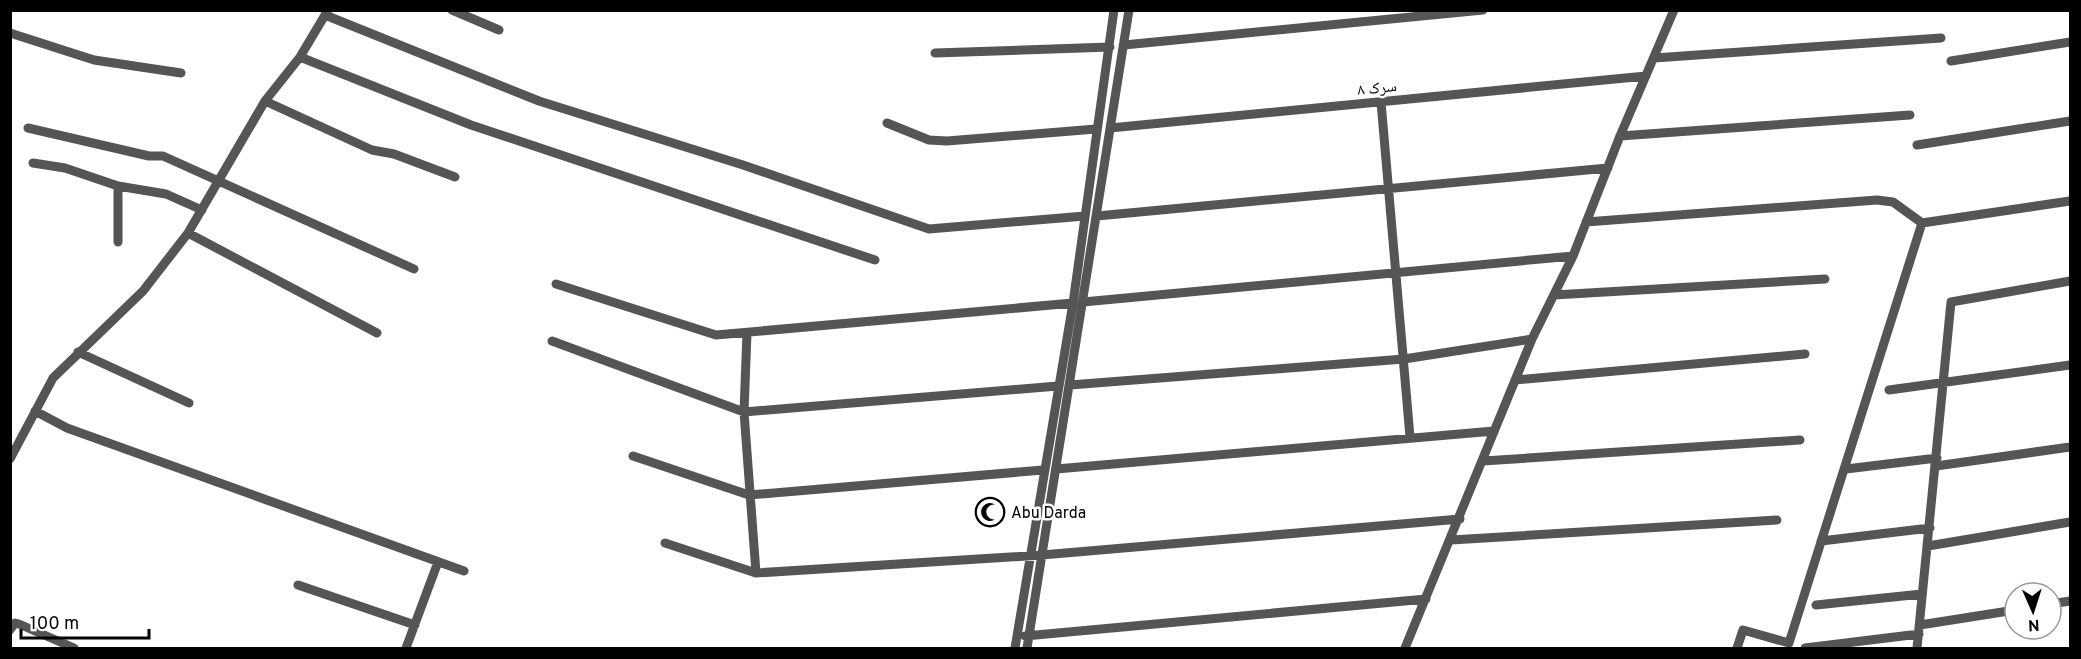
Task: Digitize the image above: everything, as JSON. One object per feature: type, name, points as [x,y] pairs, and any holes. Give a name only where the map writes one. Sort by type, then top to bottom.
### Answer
[{"type":"street","points":[[452,10],[499,30]]},
{"type":"street","points":[[1015,648],[1072,303],[1114,10]]},
{"type":"street","points":[[1027,648],[1129,10]]},
{"type":"street","points":[[1124,45],[1483,10]]},
{"type":"street","points":[[1405,648],[1460,519],[1532,339],[1573,256],[1620,136],[1674,10]]},
{"type":"street","points":[[10,459],[53,378],[143,291],[188,233],[265,101],[300,57],[326,13],[539,101],[743,165],[929,229],[1085,216]]},
{"type":"street","points":[[10,33],[94,60],[181,73]]},
{"type":"street","points":[[1654,58],[1941,38]]},
{"type":"street","points":[[1951,61],[2070,42]]},
{"type":"street","points":[[935,53],[1110,47]]},
{"type":"street","points":[[300,57],[471,125],[875,260]]},
{"type":"street","name":"سرک ۸","points":[[1110,128],[1646,76]]},
{"type":"street","points":[[265,101],[372,150],[394,154],[455,177]]},
{"type":"street","points":[[1382,102],[1410,437]]},
{"type":"street","points":[[1620,136],[1910,115]]},
{"type":"street","points":[[1917,145],[2070,121]]},
{"type":"street","points":[[887,123],[929,140],[947,141],[1096,129]]},
{"type":"street","points":[[28,128],[150,156],[163,156],[414,269]]},
{"type":"street","points":[[33,163],[65,168],[118,186],[166,194],[202,210]]},
{"type":"street","points":[[1097,216],[1608,168]]},
{"type":"street","points":[[118,186],[118,242]]},
{"type":"street","points":[[1586,222],[1877,200],[1893,202],[1922,223],[2070,201]]},
{"type":"street","points":[[1737,648],[1743,630],[1789,643],[1846,469],[1922,223]]},
{"type":"street","points":[[188,233],[377,333]]},
{"type":"street","points":[[1083,302],[1573,256]]},
{"type":"street","points":[[1554,296],[1825,279]]},
{"type":"street","points":[[1917,648],[1951,302],[2070,281]]},
{"type":"street","points":[[556,284],[717,335],[1072,303]]},
{"type":"street","points":[[747,333],[744,412],[756,573]]},
{"type":"street","points":[[1070,385],[1404,359],[1532,339]]},
{"type":"street","points":[[552,341],[744,412],[1059,386]]},
{"type":"street","points":[[78,352],[189,403]]},
{"type":"street","points":[[1515,380],[1805,354]]},
{"type":"street","points":[[1889,390],[2070,365]]},
{"type":"street","points":[[35,411],[67,428],[464,571]]},
{"type":"street","points":[[1056,469],[1494,431]]},
{"type":"street","points":[[1483,461],[1800,440]]},
{"type":"street","points":[[1846,469],[1936,462],[2070,447]]},
{"type":"street","points":[[633,456],[750,495],[1043,470]]},
{"type":"street","points":[[665,543],[756,573],[1042,555],[1460,519]]},
{"type":"street","points":[[1451,540],[1776,520]]},
{"type":"street","points":[[1928,546],[2070,522]]},
{"type":"street","points":[[1821,541],[1930,528]]},
{"type":"street","points":[[406,648],[438,562]]},
{"type":"street","points":[[298,585],[415,625]]},
{"type":"street","points":[[1816,605],[1922,594]]},
{"type":"street","points":[[1017,637],[1426,599]]},
{"type":"street","points":[[1805,648],[2003,612]]},
{"type":"street","points":[[10,630],[15,623],[19,624],[74,648]]},
{"type":"place","name":"Abu Darda","points":[[990,512]]}]
